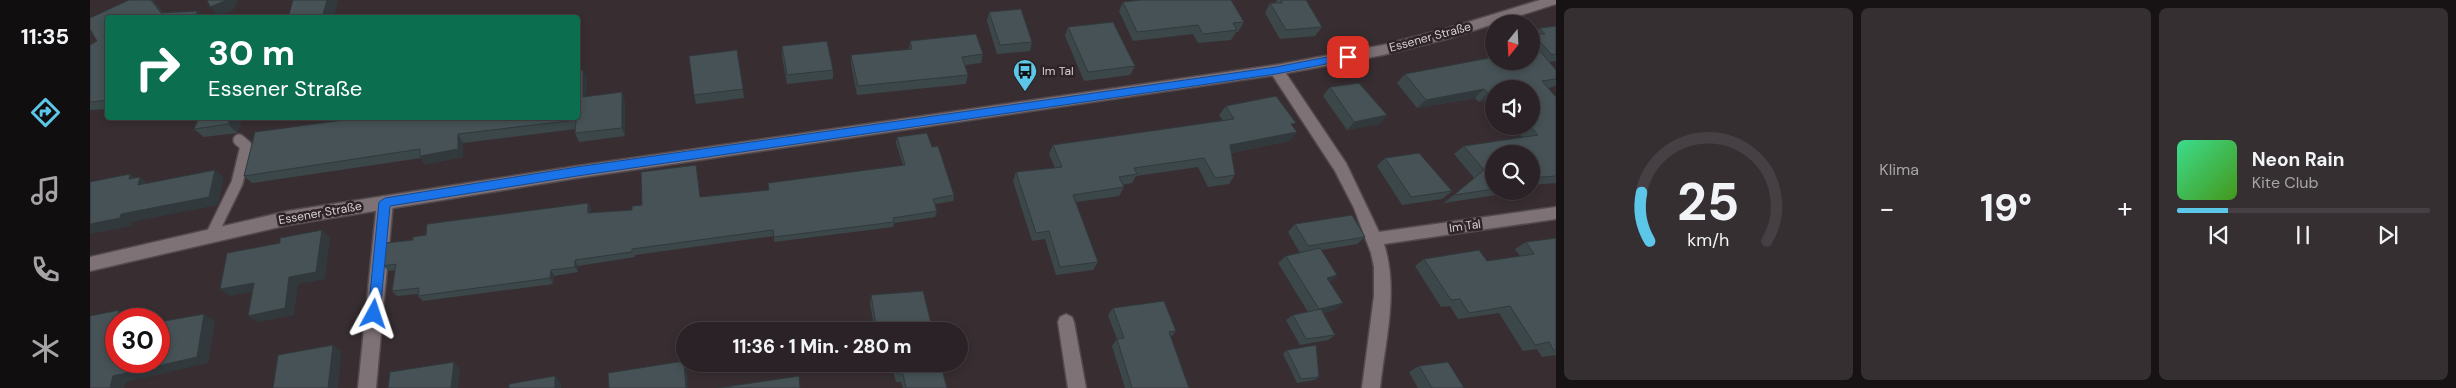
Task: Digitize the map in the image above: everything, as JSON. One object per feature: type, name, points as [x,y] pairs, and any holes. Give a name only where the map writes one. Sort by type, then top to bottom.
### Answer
[{"type":"street","name":"Essener Straße","points":[[90,264],[288,218],[385,202],[577,172],[1276,70],[1383,50],[1450,33],[1555,0]]},
{"type":"street","points":[[1276,70],[1336,159],[1359,198],[1374,240],[1382,267],[1382,294],[1371,388]]},
{"type":"street","points":[[367,388],[385,202]]},
{"type":"street","name":"Im Tal","points":[[1374,240],[1556,213]]},
{"type":"street","points":[[1066,322],[1077,388]]},
{"type":"lane","points":[[211,236],[237,183],[246,146],[239,140]]},
{"type":"building","points":[[129,0],[151,0],[161,13],[197,11],[196,15],[105,15],[105,100],[90,102],[90,45],[97,41],[90,29],[90,18]]},
{"type":"building","points":[[207,0],[227,0],[210,7]]},
{"type":"building","points":[[293,0],[327,0],[323,15],[289,15]]},
{"type":"building","points":[[1140,0],[1231,0],[1244,22],[1233,23],[1237,30],[1203,34],[1198,25],[1137,32],[1123,2]]},
{"type":"building","points":[[1281,0],[1306,0],[1322,27],[1286,30],[1270,3],[1282,3]]},
{"type":"building","points":[[1021,9],[1032,42],[1000,45],[989,12]]},
{"type":"building","points":[[1113,22],[1135,66],[1088,72],[1068,27]]},
{"type":"building","points":[[1556,26],[1556,54],[1552,55],[1540,42],[1540,34],[1545,34],[1540,28]]},
{"type":"building","points":[[976,34],[983,54],[962,57],[968,75],[858,86],[851,55],[912,49],[910,41]]},
{"type":"building","points":[[827,41],[833,70],[787,75],[782,46]]},
{"type":"building","points":[[737,50],[743,89],[694,95],[689,56]]},
{"type":"building","points":[[1540,51],[1556,70],[1556,79],[1542,81],[1556,97],[1556,176],[1540,177],[1540,145],[1485,145],[1485,190],[1454,195],[1484,170],[1464,146],[1540,135],[1540,80],[1485,80],[1485,90],[1426,100],[1405,74],[1485,59],[1485,70],[1540,70]]},
{"type":"building","points":[[583,70],[583,97],[622,92],[622,128],[575,133],[576,120],[580,120],[580,71]]},
{"type":"building","points":[[1359,83],[1387,115],[1354,122],[1330,87]]},
{"type":"building","points":[[1276,96],[1296,123],[1291,124],[1297,132],[1230,145],[1235,175],[1215,178],[1204,158],[1134,168],[1137,174],[1119,177],[1124,187],[1073,195],[1098,262],[1060,267],[1049,231],[1036,233],[1016,172],[1062,167],[1053,145],[1234,119],[1226,106]]},
{"type":"building","points":[[198,120],[230,120],[228,124],[194,129]]},
{"type":"building","points":[[344,120],[576,120],[458,134],[458,149],[420,156],[420,149],[244,176],[255,132]]},
{"type":"building","points":[[927,133],[932,147],[938,146],[954,195],[933,199],[937,211],[893,218],[894,222],[774,237],[773,230],[632,249],[632,252],[575,260],[575,267],[551,270],[550,278],[418,296],[419,288],[392,291],[396,264],[383,266],[385,243],[413,240],[413,237],[426,235],[427,224],[588,203],[588,213],[632,210],[632,206],[642,205],[641,172],[696,165],[700,197],[769,190],[768,183],[905,165],[897,137]]},
{"type":"building","points":[[1419,153],[1452,191],[1411,197],[1385,158]]},
{"type":"building","points":[[215,170],[209,197],[121,214],[120,218],[90,224],[90,182],[130,174],[129,179],[140,177],[138,185]]},
{"type":"building","points":[[1352,215],[1365,237],[1308,246],[1295,224]]},
{"type":"building","points":[[322,230],[316,272],[289,277],[285,308],[248,316],[254,283],[220,289],[227,253],[280,243],[280,238]]},
{"type":"building","points":[[1556,238],[1556,350],[1554,351],[1549,342],[1535,345],[1510,306],[1469,313],[1460,299],[1451,300],[1424,259],[1479,250],[1487,261],[1534,254],[1526,242]]},
{"type":"building","points":[[1320,248],[1337,275],[1327,278],[1343,303],[1319,309],[1286,256]]},
{"type":"building","points":[[923,291],[931,322],[876,322],[871,295]]},
{"type":"building","points":[[1164,301],[1176,331],[1169,332],[1189,388],[1132,388],[1117,339],[1124,338],[1113,308]]},
{"type":"building","points":[[1321,309],[1335,335],[1306,339],[1293,315]]},
{"type":"building","points":[[105,313],[105,373],[126,373],[113,376],[110,388],[90,388],[90,316]]},
{"type":"building","points":[[204,314],[197,357],[170,363],[170,320]]},
{"type":"building","points":[[333,345],[328,388],[273,388],[278,355]]},
{"type":"building","points":[[1316,345],[1319,377],[1301,379],[1287,350]]},
{"type":"building","points":[[454,362],[451,388],[388,388],[390,372]]},
{"type":"building","points":[[676,362],[676,372],[685,372],[686,388],[609,388],[608,373]]},
{"type":"building","points":[[1448,362],[1464,388],[1432,388],[1419,366]]},
{"type":"building","points":[[897,372],[943,372],[947,388],[906,388],[903,374],[897,374]]},
{"type":"building","points":[[555,376],[555,388],[509,388],[509,384]]},
{"type":"building","points":[[799,376],[800,388],[718,388]]},
{"type":"place","name":"Im Tal","points":[[1025,92]]},
{"type":"route","points":[[374,314],[385,202],[577,172],[1276,70],[1348,57]]}]
